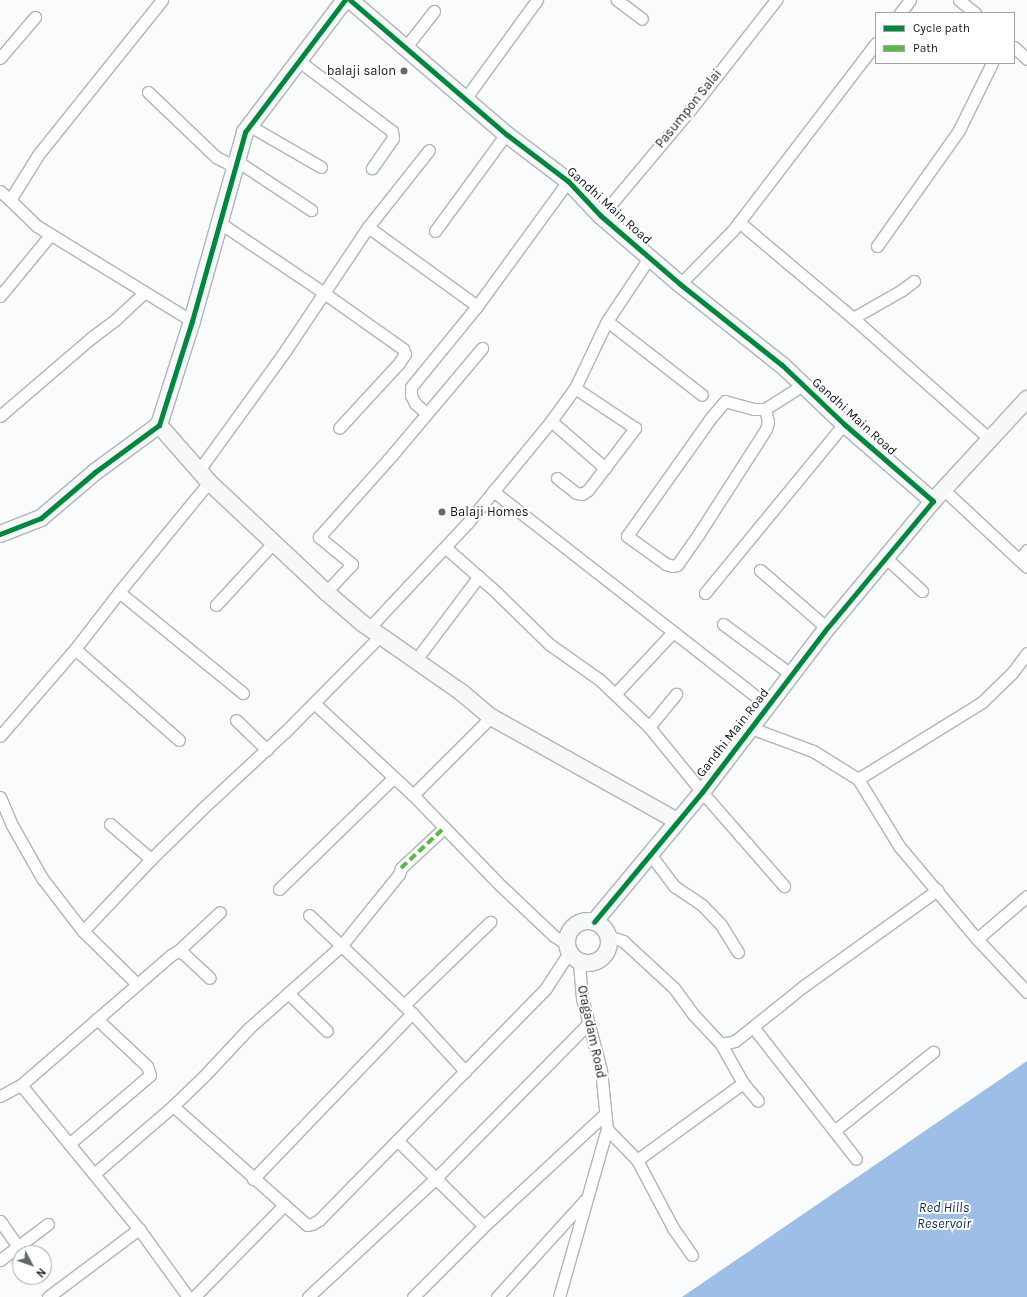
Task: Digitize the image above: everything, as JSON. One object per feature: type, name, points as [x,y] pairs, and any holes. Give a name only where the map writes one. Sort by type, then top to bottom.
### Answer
[{"type":"street","points":[[10,200],[38,155],[162,0]]},
{"type":"street","points":[[0,534],[41,518],[95,472],[159,425],[192,321],[245,132],[344,0]]},
{"type":"street","name":"Gandhi Main Road","points":[[350,0],[506,134],[568,181],[601,216],[680,284],[782,365],[844,424],[938,495],[827,628],[702,792],[594,922]]},
{"type":"street","points":[[465,99],[537,0]]},
{"type":"street","points":[[617,0],[642,19]]},
{"type":"street","name":"Pasumpon Salai","points":[[601,216],[690,110],[776,0]]},
{"type":"street","points":[[901,12],[910,0]]},
{"type":"street","points":[[959,0],[973,12]]},
{"type":"street","points":[[405,48],[434,11]]},
{"type":"street","points":[[0,58],[35,17]]},
{"type":"street","points":[[680,284],[739,222],[875,44]]},
{"type":"street","points":[[1015,48],[1027,59]]},
{"type":"street","points":[[299,61],[392,131],[393,138],[372,168]]},
{"type":"street","points":[[877,246],[959,130],[992,64]]},
{"type":"street","points":[[148,92],[216,158],[236,164],[311,210]]},
{"type":"street","points":[[250,126],[321,167]]},
{"type":"street","points":[[435,231],[506,134]]},
{"type":"street","points":[[0,736],[75,649],[119,592],[204,476],[368,227],[429,150]]},
{"type":"street","points":[[426,413],[415,403],[411,395],[411,387],[477,306],[568,181]]},
{"type":"street","points":[[0,191],[37,226],[144,293],[192,321]]},
{"type":"street","points":[[739,222],[853,318],[990,439]]},
{"type":"street","points":[[220,223],[324,293],[403,349],[405,354],[371,394],[338,428]]},
{"type":"street","points":[[368,227],[477,306]]},
{"type":"street","points":[[0,296],[51,234]]},
{"type":"street","points":[[83,931],[151,859],[267,750],[314,703],[446,548],[551,421],[575,388],[607,321],[649,258]]},
{"type":"street","points":[[853,318],[902,290],[914,281]]},
{"type":"street","points":[[0,416],[91,338],[116,319],[144,293]]},
{"type":"street","points":[[607,321],[702,395]]},
{"type":"street","points":[[326,592],[352,564],[319,537],[392,455],[482,348]]},
{"type":"street","points":[[765,408],[768,422],[766,429],[698,535],[676,565],[672,566],[666,564],[627,536],[710,419],[725,401],[754,409],[765,408],[803,385]]},
{"type":"street","points":[[557,478],[576,493],[582,494],[588,490],[635,428],[575,388]]},
{"type":"street","points":[[1027,399],[938,495],[1023,563],[1027,550]]},
{"type":"street","points":[[551,421],[605,468]]},
{"type":"street","points":[[704,593],[844,424]]},
{"type":"street","points":[[159,425],[204,476],[273,543],[326,592],[375,632],[461,692],[491,717],[677,821]]},
{"type":"street","points":[[493,491],[768,706]]},
{"type":"street","points":[[216,605],[273,543]]},
{"type":"street","points":[[446,548],[479,576],[549,644],[600,680],[649,727],[702,792],[784,886]]},
{"type":"street","points":[[886,558],[922,591]]},
{"type":"street","points":[[760,570],[827,628]]},
{"type":"street","points":[[416,661],[479,576]]},
{"type":"street","points":[[119,592],[243,693]]},
{"type":"street","points":[[723,624],[792,675]]},
{"type":"street","points":[[615,694],[672,632]]},
{"type":"street","points":[[75,649],[179,740]]},
{"type":"street","points":[[858,778],[982,702],[1012,673],[1027,653]]},
{"type":"street","points":[[649,727],[676,694]]},
{"type":"street","points":[[314,703],[413,795],[532,916],[572,952],[592,962],[604,956],[609,943],[606,930],[594,922]]},
{"type":"street","points":[[413,795],[491,717]]},
{"type":"street","points":[[236,720],[267,750]]},
{"type":"street","points":[[751,728],[813,750],[858,778],[899,846],[977,939],[1027,992]]},
{"type":"street","points":[[279,889],[393,778]]},
{"type":"street","points":[[0,797],[12,825],[42,878],[83,931],[137,984]]},
{"type":"street","points":[[110,824],[151,859]]},
{"type":"street","points":[[94,1174],[173,1106],[204,1076],[249,1028],[341,946],[400,874],[401,868],[444,828]]},
{"type":"street","points":[[650,854],[674,886],[702,905],[716,920],[738,952]]},
{"type":"street","points":[[721,1044],[735,1041],[805,985],[937,890]]},
{"type":"street","points":[[977,939],[1027,896]]},
{"type":"street","points":[[0,1096],[21,1085],[137,984],[178,951],[220,912]]},
{"type":"street","points":[[309,915],[408,1009],[465,1071]]},
{"type":"street","name":"Oragadam Road","points":[[559,1297],[607,1129],[601,1070],[582,998],[572,952],[570,932],[574,926],[587,921],[594,922]]},
{"type":"street","points":[[253,1179],[408,1009],[490,922]]},
{"type":"street","points":[[608,936],[623,941],[674,988],[692,1013],[721,1044],[743,1083],[758,1101]]},
{"type":"street","points":[[178,951],[184,954],[210,978]]},
{"type":"street","points":[[173,1106],[253,1179],[309,1226],[316,1223],[546,988],[572,952]]},
{"type":"street","points":[[288,993],[327,1031]]},
{"type":"street","points":[[69,1144],[148,1078],[150,1072],[147,1066],[97,1019]]},
{"type":"street","points":[[308,1297],[436,1178],[588,1024]]},
{"type":"street","points":[[753,1027],[856,1159]]},
{"type":"street","points":[[834,1131],[933,1052]]},
{"type":"street","points":[[637,1160],[743,1083]]},
{"type":"street","points":[[21,1085],[139,1229],[188,1297]]},
{"type":"street","points":[[413,1297],[484,1226],[605,1114]]},
{"type":"street","points":[[607,1129],[637,1160],[673,1228],[692,1255]]},
{"type":"street","points":[[397,1140],[484,1226]]},
{"type":"street","points":[[497,1297],[588,1197]]},
{"type":"street","points":[[194,1297],[284,1205]]},
{"type":"street","points":[[0,1221],[17,1245]]},
{"type":"street","points":[[21,1245],[48,1224]]},
{"type":"street","points":[[48,1297],[139,1229]]},
{"type":"street","points":[[0,1260],[12,1251]]},
{"type":"water","name":"Red Hills Reservoir","points":[[1027,1061],[1027,1297],[682,1297]]},
{"type":"marked path","points":[[401,868],[444,828]]},
{"type":"cycle path","points":[[0,534],[41,518],[95,472],[159,425],[192,321],[245,132],[345,0]]},
{"type":"cycle path","points":[[350,0],[506,134],[568,181],[601,216],[680,284],[782,365],[844,424],[933,501],[827,628],[702,792],[594,922]]},
{"type":"place","name":"balaji salon","points":[[404,71]]},
{"type":"place","name":"Balaji Homes","points":[[442,512]]}]
